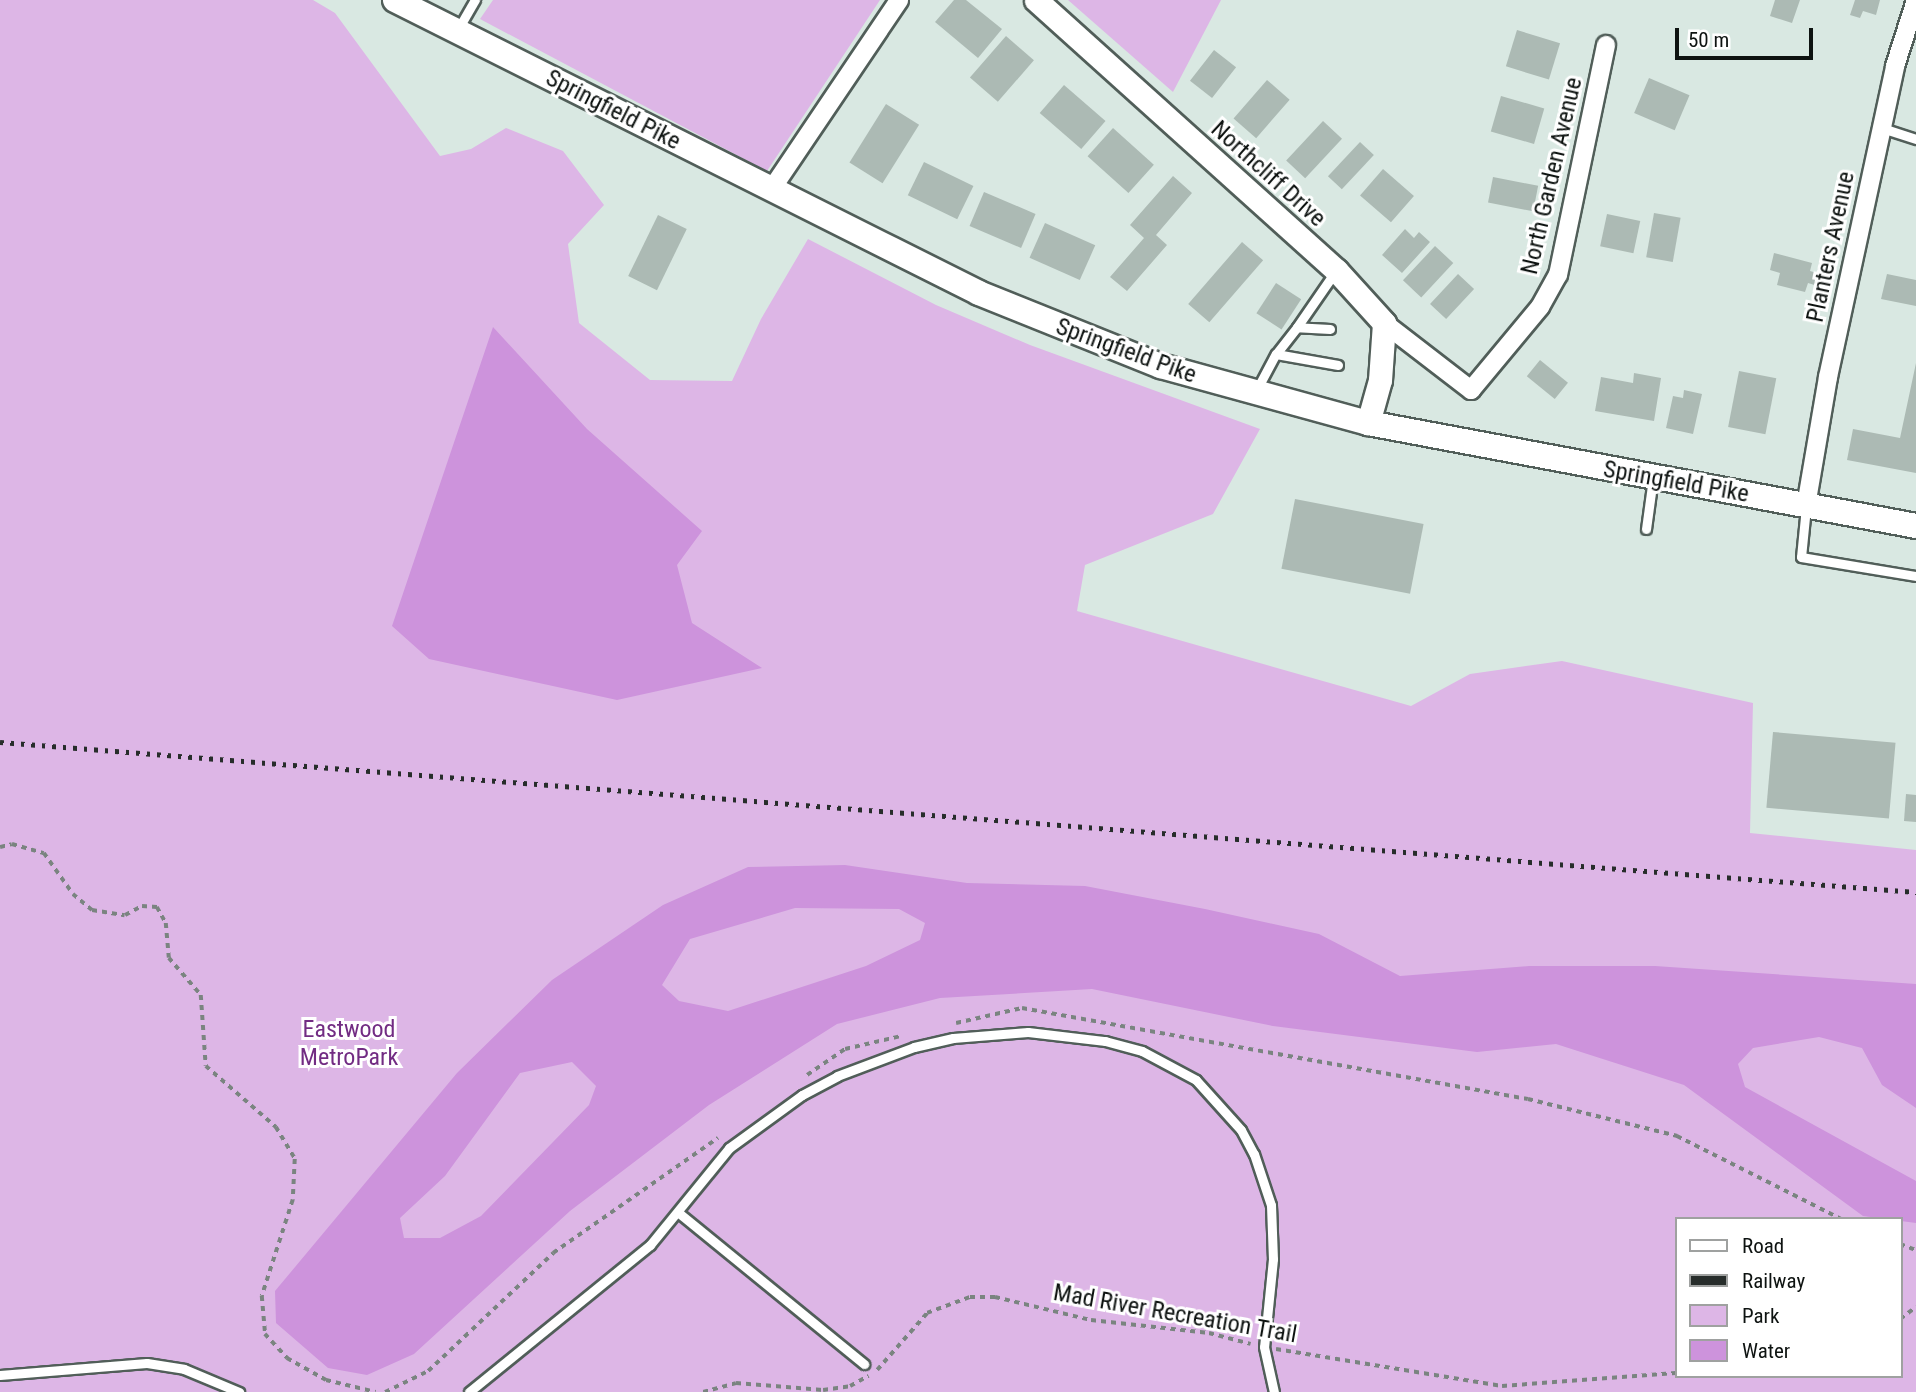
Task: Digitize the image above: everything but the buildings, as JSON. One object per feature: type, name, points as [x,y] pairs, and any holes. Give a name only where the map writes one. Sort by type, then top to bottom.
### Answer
[{"type":"main road","name":"Springfield Pike","points":[[395,0],[771,190],[1045,322],[1254,395],[1368,423],[1916,526]]},
{"type":"street","points":[[771,190],[899,0]]},
{"type":"street","name":"Northcliff Drive","points":[[1037,0],[1336,270],[1384,323]]},
{"type":"street","name":"Planters Avenue","points":[[1806,506],[1882,128],[1916,0]]},
{"type":"street","name":"North Garden Avenue","points":[[1384,323],[1471,390],[1540,307],[1558,275],[1606,45]]},
{"type":"street","points":[[1368,423],[1380,380],[1384,323]]},
{"type":"lane","points":[[457,31],[475,0]]},
{"type":"lane","points":[[1882,128],[1916,139]]},
{"type":"lane","points":[[1254,395],[1276,354],[1336,270]]},
{"type":"lane","points":[[1297,327],[1330,329]]},
{"type":"lane","points":[[1276,354],[1338,365]]},
{"type":"lane","points":[[1646,529],[1653,478]]},
{"type":"lane","points":[[1806,506],[1801,557],[1916,576]]},
{"type":"lane","points":[[469,1392],[650,1245],[679,1213],[711,1167],[768,1117],[837,1076],[914,1047],[989,1034],[1054,1034],[1105,1041],[1142,1051],[1196,1080],[1221,1104],[1254,1154],[1271,1205],[1274,1232],[1264,1347],[1274,1392]]},
{"type":"lane","points":[[679,1213],[864,1364]]},
{"type":"lane","points":[[0,1375],[147,1363],[184,1369],[239,1392]]},
{"type":"path","points":[[0,847],[12,844],[44,853],[73,894],[92,910],[125,915],[142,906],[157,906],[166,923],[169,958],[201,995],[206,1066],[276,1127],[295,1159],[293,1199],[262,1296],[265,1334],[287,1358],[326,1380],[376,1392]]},
{"type":"path","points":[[954,1023],[1022,1008],[1528,1099],[1677,1136],[1837,1217]]},
{"type":"path","points":[[801,1079],[845,1049],[913,1033]]},
{"type":"path","points":[[384,1392],[428,1371],[552,1253],[725,1133]]},
{"type":"path","name":"Mad River Recreation Trail","points":[[703,1392],[736,1383],[824,1390],[863,1381],[883,1367],[927,1313],[970,1297],[995,1297],[1091,1320],[1209,1333],[1264,1347],[1502,1385],[1674,1373]]},
{"type":"green space","name":"Eastwood MetroPark","points":[[0,0],[313,0],[335,13],[440,156],[471,149],[506,128],[563,151],[604,205],[568,244],[579,323],[650,380],[732,381],[761,319],[808,239],[936,305],[1030,345],[1260,429],[1213,514],[1085,565],[1077,611],[1411,706],[1470,674],[1562,661],[1753,703],[1750,833],[1916,850],[1916,1392],[0,1392]]},
{"type":"green space","points":[[493,0],[880,0],[767,171],[480,19]]},
{"type":"green space","points":[[1068,0],[1221,0],[1173,92]]},
{"type":"water","points":[[493,327],[587,429],[702,531],[677,565],[692,623],[762,668],[617,700],[429,659],[392,626]]},
{"type":"water","points":[[845,865],[967,883],[1085,886],[1205,909],[1319,934],[1400,976],[1529,966],[1655,966],[1916,984],[1916,1108],[1882,1085],[1862,1048],[1819,1037],[1753,1048],[1738,1064],[1745,1087],[1916,1181],[1916,1223],[1902,1221],[1902,1217],[1863,1216],[1684,1085],[1556,1044],[1477,1052],[1273,1026],[1092,989],[940,998],[837,1024],[709,1105],[570,1211],[414,1354],[367,1375],[328,1368],[276,1323],[275,1291],[457,1073],[552,980],[663,905],[748,867]],"holes":[[[795,908],[899,909],[925,923],[920,940],[866,966],[728,1011],[679,1001],[662,985],[690,939]],[[572,1062],[596,1086],[589,1105],[481,1216],[440,1238],[404,1238],[400,1218],[445,1176],[520,1073]]]},
{"type":"railway","points":[[0,742],[1916,892]]}]
